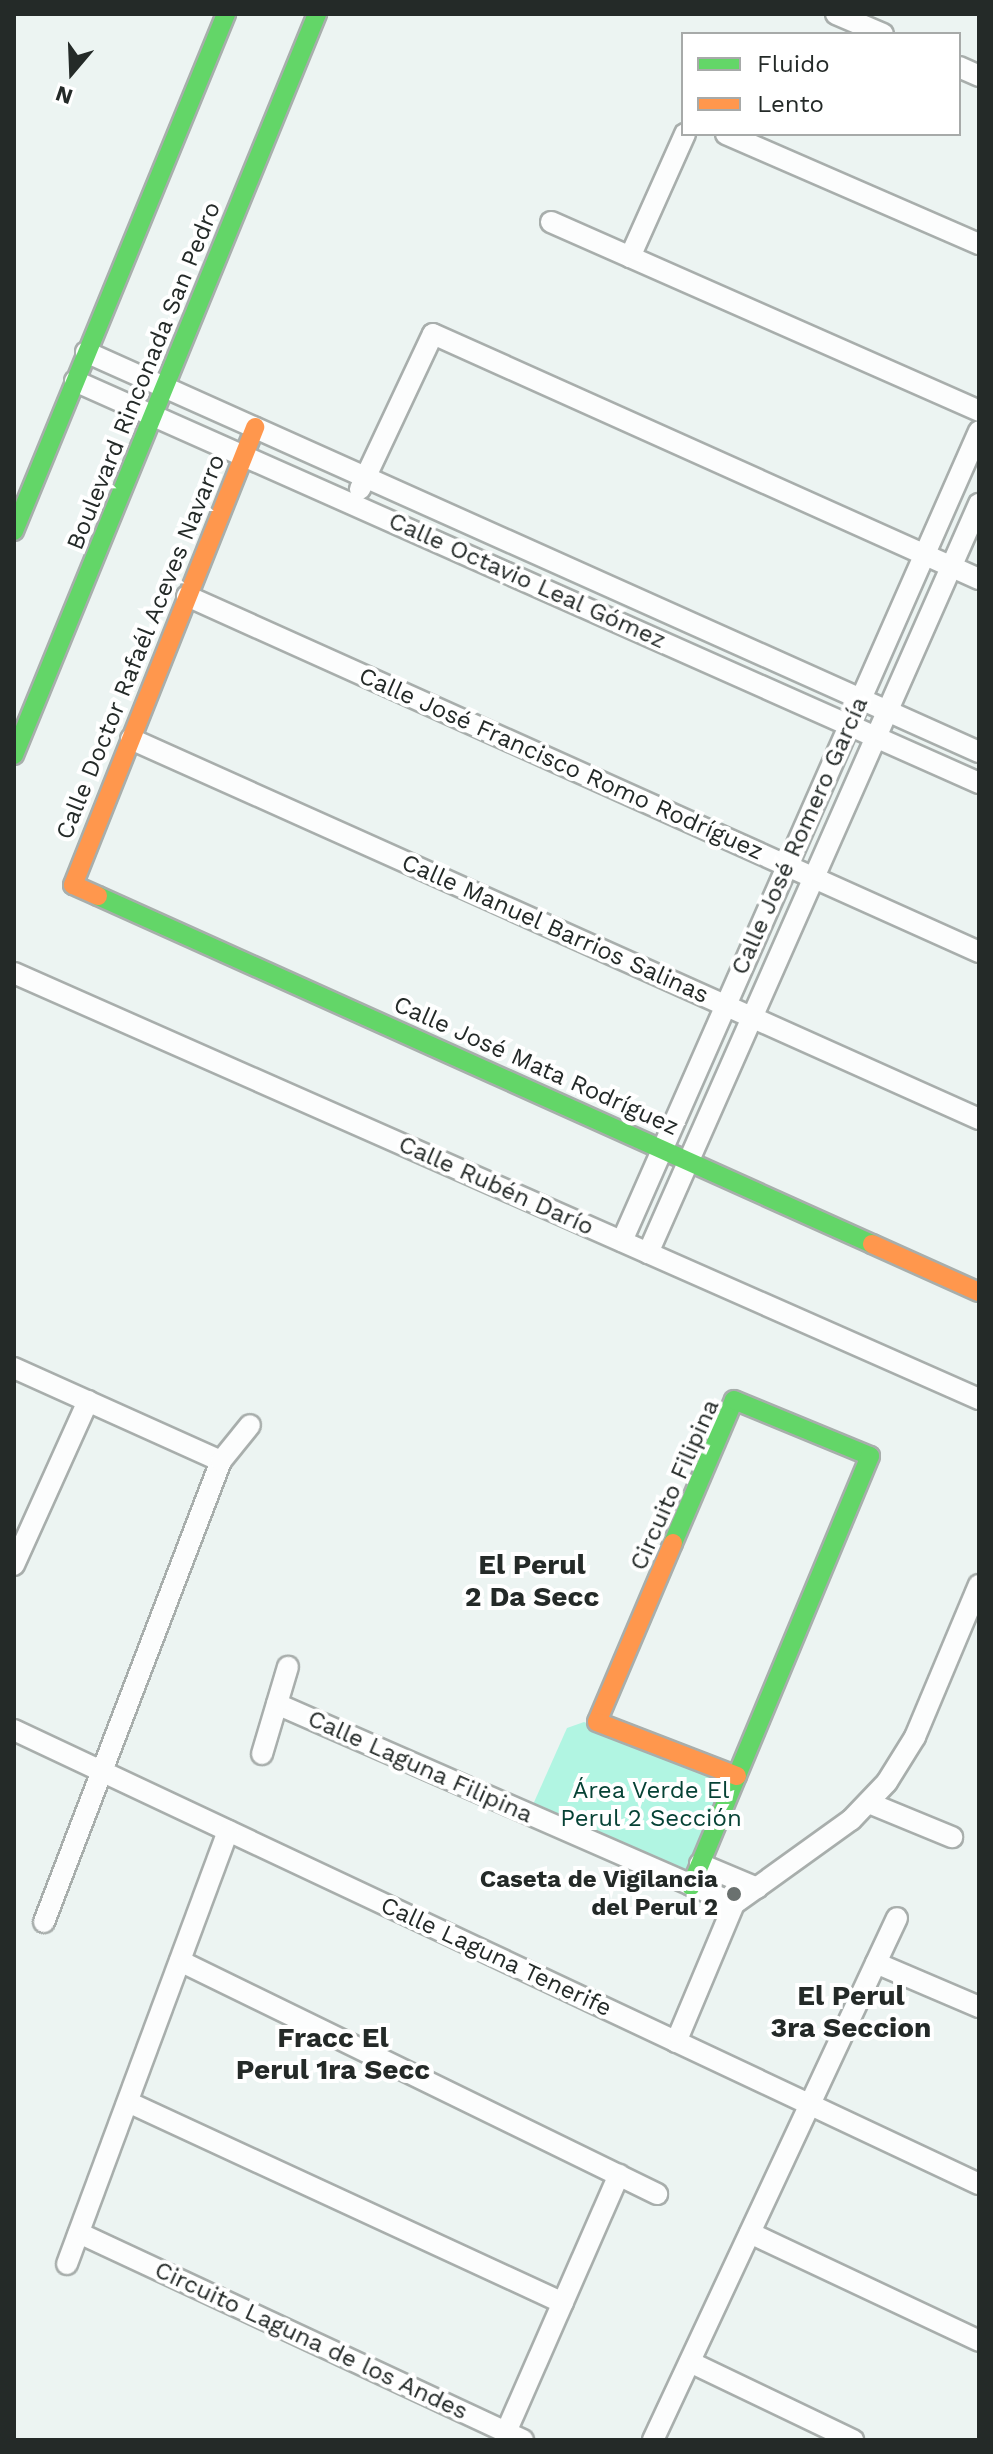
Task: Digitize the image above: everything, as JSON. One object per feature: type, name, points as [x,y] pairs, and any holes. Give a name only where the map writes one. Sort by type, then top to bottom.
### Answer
[{"type":"street","points":[[14,531],[226,14]]},
{"type":"street","name":"Boulevard Rinconada San Pedro","points":[[14,755],[317,14]]},
{"type":"street","points":[[836,14],[878,32]]},
{"type":"street","points":[[630,257],[684,136]]},
{"type":"street","points":[[731,136],[979,244]]},
{"type":"street","points":[[551,222],[979,411]]},
{"type":"street","points":[[354,503],[433,334],[979,579]]},
{"type":"street","name":"Calle Octavio Leal Gómez","points":[[86,352],[979,752]]},
{"type":"street","name":"Calle Octavio Leal Gómez","points":[[75,381],[979,783]]},
{"type":"street","name":"Calle Doctor Rafaél Aceves Navarro","points":[[73,885],[255,427]]},
{"type":"street","name":"Calle José Romero García","points":[[622,1241],[979,431]]},
{"type":"street","name":"Calle José Romero García","points":[[648,1253],[979,504]]},
{"type":"street","name":"Calle José Francisco Romo Rodríguez","points":[[187,596],[979,952]]},
{"type":"street","name":"Calle Manuel Barrios Salinas","points":[[131,739],[979,1119]]},
{"type":"street","name":"Calle José Mata Rodríguez","points":[[73,885],[979,1292]]},
{"type":"street","name":"Calle Rubén Darío","points":[[14,973],[979,1399]]},
{"type":"street","points":[[14,1368],[221,1461]]},
{"type":"street","name":"Circuito Filipina","points":[[691,1886],[737,1776],[870,1456],[734,1400],[597,1722],[737,1776]]},
{"type":"street","points":[[14,1565],[88,1401]]},
{"type":"street","points":[[44,1922],[98,1768],[221,1461],[250,1425]]},
{"type":"street","points":[[676,2042],[734,1904],[869,1803],[915,1737],[979,1585]]},
{"type":"street","name":"Calle Laguna Filipina","points":[[262,1754],[288,1667]]},
{"type":"street","name":"Calle Laguna Filipina","points":[[277,1704],[734,1904]]},
{"type":"street","name":"Calle Laguna Tenerife","points":[[14,1730],[979,2184]]},
{"type":"street","points":[[869,1803],[952,1837]]},
{"type":"street","points":[[67,2264],[228,1831]]},
{"type":"street","points":[[700,1864],[757,1888]]},
{"type":"street","points":[[653,2440],[897,1918]]},
{"type":"street","points":[[180,1961],[657,2194]]},
{"type":"street","points":[[876,1963],[979,2007]]},
{"type":"street","points":[[128,2102],[563,2303]]},
{"type":"street","name":"Circuito Laguna de los Andes","points":[[79,2233],[514,2436],[563,2303],[619,2175]]},
{"type":"street","points":[[750,2233],[979,2341]]},
{"type":"street","points":[[690,2362],[853,2440]]},
{"type":"green space","name":"Área Verde El Perul 2 Sección","points":[[584,1722],[725,1777],[687,1878],[531,1809],[567,1728]]},
{"type":"traffic: fast","points":[[14,531],[226,14]]},
{"type":"traffic: fast","points":[[14,755],[317,14]]},
{"type":"traffic: fast","points":[[98,896],[872,1244]]},
{"type":"traffic: fast","points":[[673,1543],[734,1400],[870,1456],[691,1886]]},
{"type":"traffic: slow","points":[[98,896],[73,885],[255,427]]},
{"type":"traffic: slow","points":[[872,1244],[979,1292]]},
{"type":"traffic: slow","points":[[673,1543],[597,1722],[737,1776]]},
{"type":"place","name":"Caseta de Vigilancia del Perul 2","points":[[734,1894]]},
{"type":"district","name":"El Perul 2 Da Secc","points":[[532,1581]]},
{"type":"district","name":"El Perul 3ra Seccion","points":[[851,2012]]},
{"type":"district","name":"Fracc El Perul 1ra Secc","points":[[333,2054]]}]
